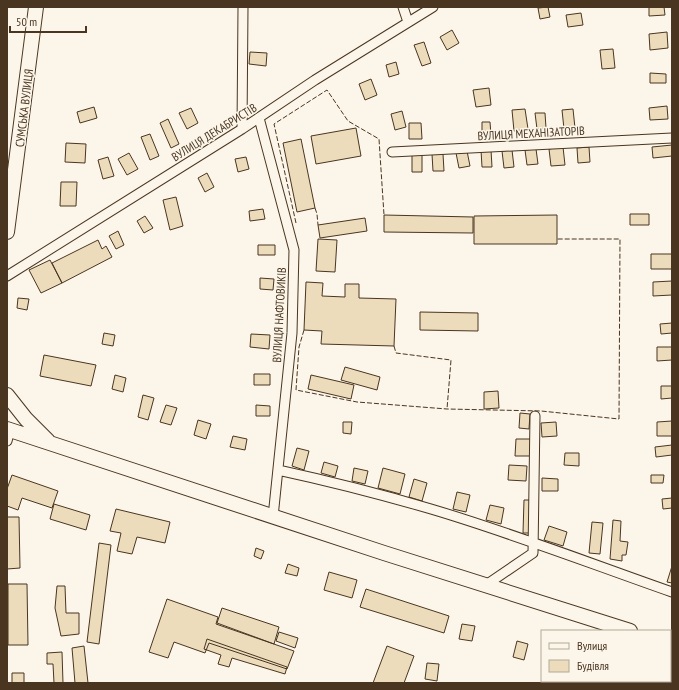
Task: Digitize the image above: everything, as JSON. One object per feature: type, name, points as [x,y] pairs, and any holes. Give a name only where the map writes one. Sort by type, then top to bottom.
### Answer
[{"type":"main road","name":"СУМСЬКА ВУЛИЦЯ","points":[[7,232],[36,7]]},
{"type":"main road","points":[[7,395],[26,419],[51,444]]},
{"type":"main road","points":[[8,433],[51,444],[627,630]]},
{"type":"street","points":[[242,129],[243,7]]},
{"type":"street","points":[[403,7],[408,22]]},
{"type":"street","name":"ВУЛИЦЯ ДЕКАБРИСТІВ","points":[[7,276],[242,129],[432,7]]},
{"type":"street","name":"ВУЛИЦЯ НАФТОВИКІВ","points":[[259,118],[294,250],[292,333],[273,516]]},
{"type":"street","name":"ВУЛИЦЯ МЕХАНІЗАТОРІВ","points":[[392,152],[672,138]]},
{"type":"street","points":[[486,585],[532,553],[535,416]]},
{"type":"street","points":[[278,470],[333,482],[432,510],[533,543],[672,592]]},
{"type":"building","points":[[548,7],[550,17],[540,19],[538,8]]},
{"type":"building","points":[[649,7],[664,7],[665,15],[649,16]]},
{"type":"building","points":[[581,13],[583,25],[568,27],[566,15]]},
{"type":"building","points":[[452,30],[459,43],[447,50],[440,37]]},
{"type":"building","points":[[667,32],[668,48],[650,50],[649,34]]},
{"type":"building","points":[[424,42],[431,63],[422,66],[414,45]]},
{"type":"building","points":[[613,49],[615,68],[602,69],[600,50]]},
{"type":"building","points":[[250,52],[267,53],[266,66],[249,64]]},
{"type":"building","points":[[396,62],[399,74],[389,77],[386,65]]},
{"type":"building","points":[[650,73],[666,74],[666,83],[650,83]]},
{"type":"building","points":[[371,79],[377,95],[365,100],[359,84]]},
{"type":"building","points":[[489,88],[491,105],[476,107],[473,90]]},
{"type":"building","points":[[667,106],[668,119],[650,120],[649,108]]},
{"type":"building","points":[[94,107],[97,118],[80,123],[77,112]]},
{"type":"building","points":[[191,108],[198,123],[187,129],[179,113]]},
{"type":"building","points":[[525,109],[528,129],[514,131],[512,110]]},
{"type":"building","points":[[573,109],[575,128],[564,129],[562,110]]},
{"type":"building","points":[[402,111],[406,127],[395,130],[391,114]]},
{"type":"building","points":[[535,113],[545,113],[546,128],[537,129]]},
{"type":"building","points":[[168,119],[179,144],[171,148],[160,123]]},
{"type":"building","points":[[482,122],[490,122],[491,135],[482,135]]},
{"type":"building","points":[[409,123],[421,123],[422,139],[409,139]]},
{"type":"building","points":[[356,128],[361,156],[316,164],[311,136]]},
{"type":"building","points":[[150,134],[159,156],[150,160],[141,137]]},
{"type":"building","points":[[301,139],[315,208],[297,212],[283,143]]},
{"type":"building","points":[[66,143],[86,144],[85,163],[65,162]]},
{"type":"building","points":[[672,145],[672,156],[653,158],[652,147]]},
{"type":"building","points":[[563,147],[565,165],[551,166],[549,149]]},
{"type":"building","points":[[589,147],[590,162],[578,163],[577,148]]},
{"type":"building","points":[[536,149],[538,164],[527,165],[525,150]]},
{"type":"building","points":[[481,150],[491,150],[492,167],[482,167]]},
{"type":"building","points":[[512,150],[514,167],[504,168],[502,151]]},
{"type":"building","points":[[467,151],[470,166],[459,168],[456,153]]},
{"type":"building","points":[[129,153],[138,169],[127,175],[118,159]]},
{"type":"building","points":[[432,154],[443,154],[444,171],[433,171]]},
{"type":"building","points":[[412,155],[422,155],[422,172],[412,172]]},
{"type":"building","points":[[108,157],[114,176],[103,179],[98,160]]},
{"type":"building","points":[[246,157],[249,169],[238,172],[235,159]]},
{"type":"building","points":[[207,173],[214,187],[205,192],[198,178]]},
{"type":"building","points":[[61,182],[77,182],[76,206],[60,206]]},
{"type":"building","points":[[176,197],[183,226],[170,230],[163,200]]},
{"type":"building","points":[[263,209],[265,219],[250,221],[249,211]]},
{"type":"building","points":[[630,214],[649,214],[649,225],[630,225]]},
{"type":"building","points":[[384,215],[473,217],[473,233],[384,232]]},
{"type":"building","points":[[557,215],[557,244],[474,244],[474,216]]},
{"type":"building","points":[[145,216],[153,228],[144,233],[137,221]]},
{"type":"building","points":[[365,218],[367,231],[320,238],[318,225]]},
{"type":"building","points":[[118,231],[124,245],[116,249],[109,236]]},
{"type":"building","points":[[318,239],[337,240],[335,272],[316,271]]},
{"type":"building","points":[[98,240],[102,249],[106,246],[112,257],[62,283],[52,263]]},
{"type":"building","points":[[258,245],[275,245],[275,255],[258,255]]},
{"type":"building","points":[[651,254],[672,254],[672,269],[651,269]]},
{"type":"building","points":[[50,260],[62,283],[41,293],[29,270]]},
{"type":"building","points":[[260,278],[274,279],[273,290],[260,289]]},
{"type":"building","points":[[672,281],[672,295],[653,296],[653,282]]},
{"type":"building","points":[[306,282],[323,283],[322,296],[345,297],[345,284],[359,284],[359,298],[396,299],[394,346],[321,344],[322,331],[304,330]]},
{"type":"building","points":[[18,298],[29,299],[27,310],[17,308]]},
{"type":"building","points":[[420,312],[478,313],[478,331],[420,330]]},
{"type":"building","points":[[672,323],[672,333],[661,334],[660,324]]},
{"type":"building","points":[[104,333],[115,335],[113,346],[102,344]]},
{"type":"building","points":[[251,334],[270,335],[269,349],[250,347]]},
{"type":"building","points":[[657,347],[672,347],[672,360],[657,361]]},
{"type":"building","points":[[44,355],[96,365],[91,386],[40,376]]},
{"type":"building","points":[[345,367],[380,377],[377,390],[341,380]]},
{"type":"building","points":[[254,374],[270,374],[270,385],[254,385]]},
{"type":"building","points":[[115,375],[126,378],[123,392],[112,389]]},
{"type":"building","points":[[311,375],[354,385],[351,399],[308,389]]},
{"type":"building","points":[[661,386],[672,386],[672,398],[661,399]]},
{"type":"building","points":[[498,391],[499,408],[484,409],[484,392]]},
{"type":"building","points":[[143,395],[154,398],[148,420],[138,417]]},
{"type":"building","points":[[166,405],[177,408],[171,425],[160,422]]},
{"type":"building","points":[[256,405],[270,406],[270,416],[256,416]]},
{"type":"building","points":[[520,413],[530,414],[529,429],[519,428]]},
{"type":"building","points":[[198,420],[211,424],[206,439],[194,435]]},
{"type":"building","points":[[672,421],[672,436],[657,436],[657,422]]},
{"type":"building","points":[[343,422],[352,422],[351,434],[343,433]]},
{"type":"building","points":[[556,422],[557,436],[542,437],[541,423]]},
{"type":"building","points":[[233,436],[247,439],[245,450],[230,447]]},
{"type":"building","points":[[516,439],[531,439],[530,456],[515,456]]},
{"type":"building","points":[[672,445],[672,455],[656,457],[655,447]]},
{"type":"building","points":[[297,448],[309,451],[304,470],[292,466]]},
{"type":"building","points":[[565,453],[579,453],[579,466],[564,465]]},
{"type":"building","points":[[324,462],[338,466],[335,477],[321,473]]},
{"type":"building","points":[[509,465],[527,466],[526,481],[508,480]]},
{"type":"building","points":[[354,468],[368,471],[365,484],[352,481]]},
{"type":"building","points":[[383,468],[405,474],[400,494],[378,488]]},
{"type":"building","points":[[12,475],[58,491],[52,508],[22,498],[18,510],[7,506],[7,489]]},
{"type":"building","points":[[651,475],[664,475],[663,483],[651,483]]},
{"type":"building","points":[[542,478],[558,479],[558,491],[542,491]]},
{"type":"building","points":[[414,479],[427,483],[422,501],[409,497]]},
{"type":"building","points":[[457,492],[470,495],[466,512],[453,509]]},
{"type":"building","points":[[672,498],[672,508],[663,509],[662,499]]},
{"type":"building","points":[[524,500],[531,500],[530,533],[523,533]]},
{"type":"building","points":[[54,504],[90,515],[86,530],[50,519]]},
{"type":"building","points":[[490,505],[504,508],[501,524],[486,520]]},
{"type":"building","points":[[116,509],[170,522],[165,543],[137,537],[132,554],[117,551],[121,533],[110,531]]},
{"type":"building","points":[[7,517],[19,517],[20,568],[7,569]]},
{"type":"building","points":[[613,520],[621,521],[620,541],[628,542],[626,555],[622,555],[622,561],[610,559]]},
{"type":"building","points":[[592,522],[603,523],[600,554],[589,553]]},
{"type":"building","points":[[549,526],[567,532],[563,546],[544,540]]},
{"type":"building","points":[[99,543],[111,545],[99,644],[87,642]]},
{"type":"building","points":[[256,548],[264,551],[261,559],[254,556]]},
{"type":"building","points":[[288,564],[299,568],[297,576],[285,573]]},
{"type":"building","points":[[672,566],[672,583],[667,582]]},
{"type":"building","points":[[329,572],[357,580],[352,598],[324,590]]},
{"type":"building","points":[[8,584],[27,584],[28,645],[8,645]]},
{"type":"building","points":[[57,586],[65,586],[66,613],[79,613],[79,634],[61,636],[55,608]]},
{"type":"building","points":[[366,589],[449,616],[444,633],[360,607]]},
{"type":"building","points":[[167,599],[218,617],[216,624],[294,651],[287,669],[209,643],[205,653],[174,642],[168,658],[149,652]]},
{"type":"building","points":[[222,608],[279,627],[274,644],[217,623]]},
{"type":"building","points":[[462,624],[475,626],[472,641],[459,639]]},
{"type":"building","points":[[279,632],[298,638],[295,648],[276,641]]},
{"type":"building","points":[[207,639],[287,667],[285,674],[232,658],[229,667],[218,664],[221,655],[204,649]]},
{"type":"building","points":[[517,641],[528,644],[524,660],[513,657]]},
{"type":"building","points":[[84,646],[88,683],[75,683],[72,648]]},
{"type":"building","points":[[387,646],[414,656],[404,683],[373,683]]},
{"type":"building","points":[[62,652],[63,683],[54,683],[53,664],[47,664],[47,653]]},
{"type":"building","points":[[427,663],[439,664],[437,681],[425,679]]},
{"type":"building","points":[[12,673],[24,673],[24,683],[12,683]]},
{"type":"fence","points":[[296,223],[274,124],[327,90],[348,121],[379,139],[384,215]]},
{"type":"fence","points":[[315,208],[318,225]]},
{"type":"fence","points":[[304,330],[299,347],[296,390],[357,402],[447,409],[541,411],[619,419],[620,239],[557,239]]},
{"type":"fence","points":[[394,346],[396,353],[451,360],[447,409]]}]
